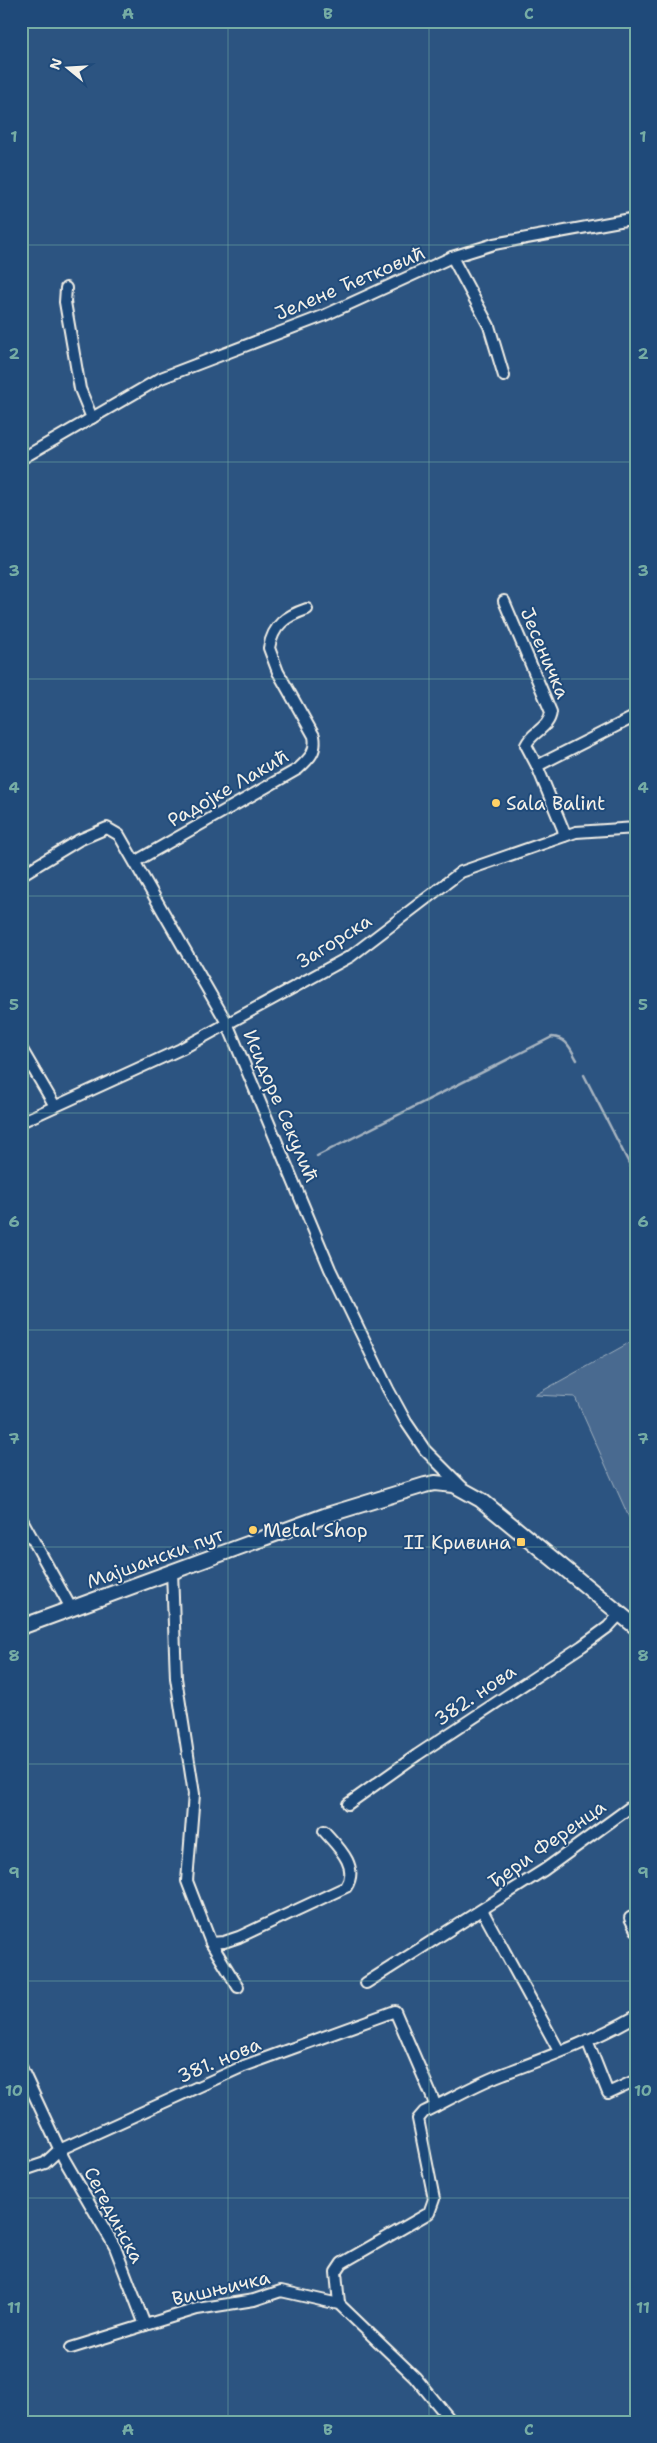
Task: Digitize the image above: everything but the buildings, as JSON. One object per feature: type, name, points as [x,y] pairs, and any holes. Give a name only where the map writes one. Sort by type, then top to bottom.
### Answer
[{"type":"street","name":"Јелене Ћетковић","points":[[21,459],[161,378],[323,316],[452,257],[494,244],[636,218]]},
{"type":"street","points":[[452,257],[489,326],[504,376]]},
{"type":"street","points":[[66,288],[65,302],[80,389],[92,418]]},
{"type":"street","name":"Јесеничка","points":[[504,601],[551,712],[547,724],[526,745],[537,766],[563,829],[564,836]]},
{"type":"street","name":"Радојке Лакић","points":[[136,861],[298,769],[313,753],[316,744],[314,736],[278,672],[270,648],[280,623],[289,615],[307,609]]},
{"type":"street","points":[[537,766],[636,716]]},
{"type":"street","name":"Исидоре Секулић","points":[[21,874],[79,840],[107,828],[119,835],[136,861],[227,1023],[330,1269],[388,1389],[406,1422],[425,1450],[462,1488]]},
{"type":"street","name":"Загорска","points":[[21,1122],[181,1049],[351,956],[461,872],[576,832],[636,828]]},
{"type":"street","points":[[21,1048],[55,1106]]},
{"type":"street","name":"Мајшански пут","points":[[21,1627],[326,1515],[425,1485],[444,1483],[462,1488],[481,1500],[636,1627]]},
{"type":"street","points":[[21,1518],[71,1608]]},
{"type":"street","points":[[172,1571],[176,1678],[194,1794],[187,1881],[212,1943],[238,1987]]},
{"type":"street","name":"382. нова","points":[[348,1804],[425,1749],[582,1646],[608,1627],[620,1614]]},
{"type":"street","name":"Ђери Ференца","points":[[366,1983],[544,1870],[635,1807]]},
{"type":"street","points":[[212,1943],[224,1942],[239,1937],[346,1887],[351,1876],[350,1865],[324,1831]]},
{"type":"street","name":"Ђери Ференца","points":[[482,1910],[559,2052]]},
{"type":"street","points":[[636,1915],[630,1918],[636,1930]]},
{"type":"street","name":"381. нова","points":[[60,2150],[244,2066],[395,2011],[436,2106]]},
{"type":"street","points":[[452,2422],[415,2377],[339,2304],[336,2272],[342,2263],[429,2213],[434,2199],[418,2119],[424,2112],[499,2076],[527,2067],[617,2027],[636,2016]]},
{"type":"street","points":[[587,2040],[608,2093],[636,2080]]},
{"type":"street","name":"Сегединска","points":[[21,2067],[60,2150],[115,2247],[145,2325]]},
{"type":"street","points":[[21,2171],[45,2163],[60,2150]]},
{"type":"street","name":"Вишњичка","points":[[71,2348],[197,2309],[254,2300],[281,2291],[339,2304]]},
{"type":"shaded area","points":[[636,1339],[636,1533],[575,1397],[535,1395]]},
{"type":"waterway","points":[[317,1156],[552,1037],[565,1042],[577,1060]]},
{"type":"waterway","points":[[584,1075],[636,1177]]},
{"type":"place","name":"Sala Balint","points":[[496,803]]},
{"type":"place","name":"Metal Shop","points":[[253,1530]]},
{"type":"place","name":"II Кривина","points":[[521,1542]]}]
